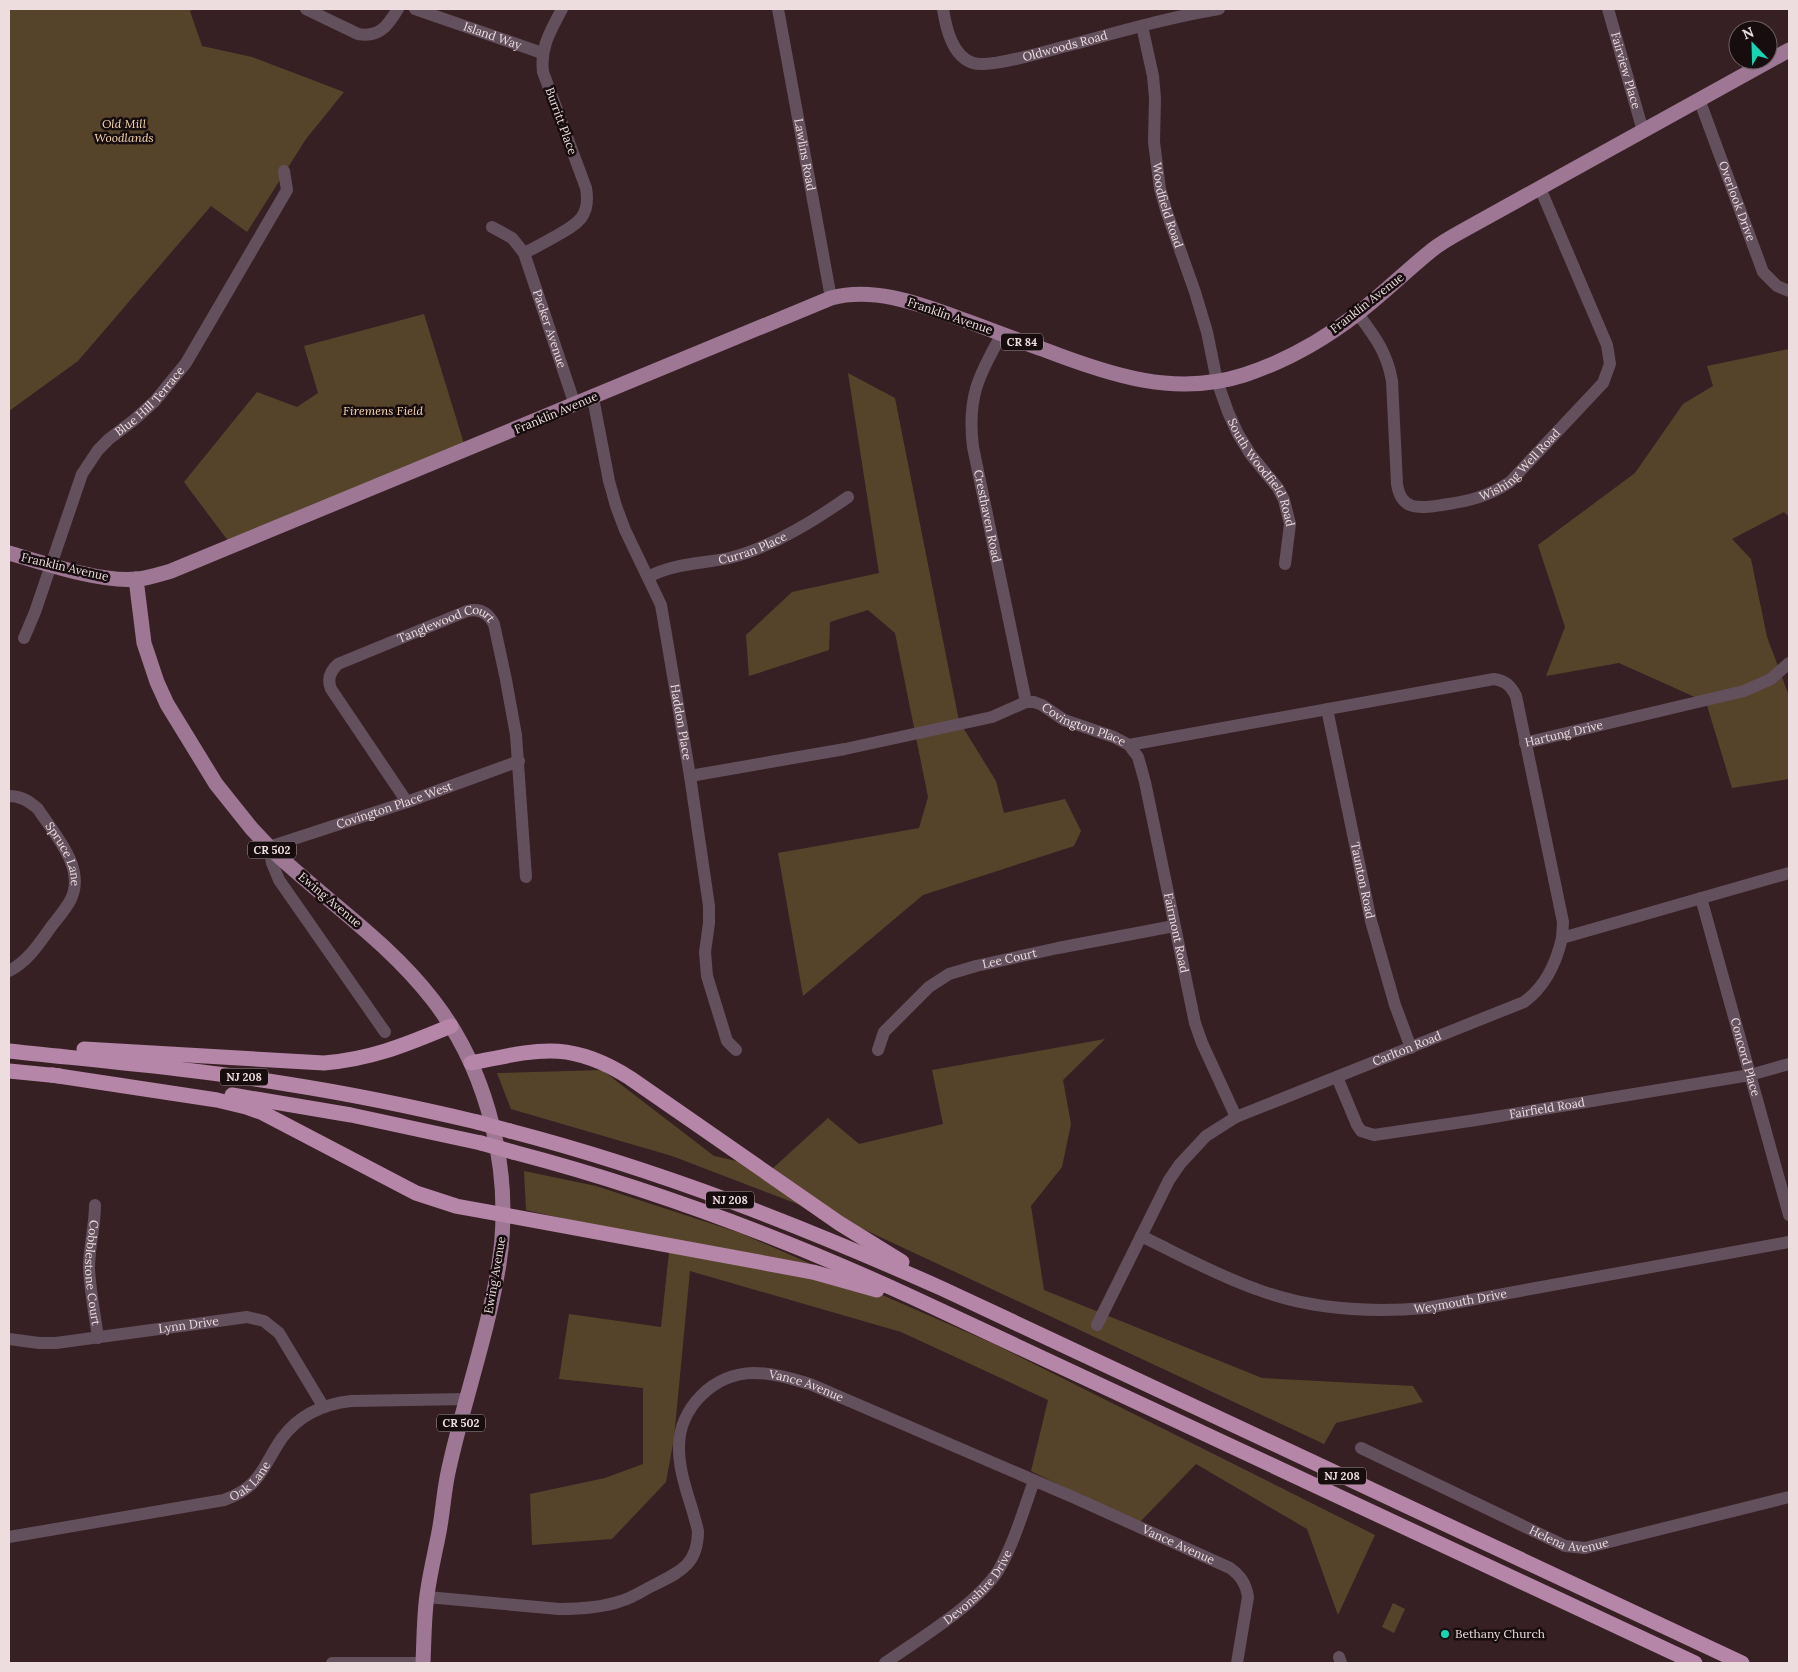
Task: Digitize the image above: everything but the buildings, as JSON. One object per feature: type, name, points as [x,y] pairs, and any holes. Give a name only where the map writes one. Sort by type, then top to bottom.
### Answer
[{"type":"highway","points":[[9,1045],[324,1062],[359,1059],[375,1055],[450,1026]]},
{"type":"highway","points":[[471,1063],[547,1050],[576,1053],[603,1062],[630,1078],[852,1232],[943,1289]]},
{"type":"highway","name":"NJ 208","points":[[9,1051],[270,1081],[387,1102],[510,1131],[610,1159],[707,1191],[801,1227],[943,1289],[1742,1663]]},
{"type":"highway","name":"NJ 208","points":[[9,1071],[184,1089],[284,1102],[382,1121],[481,1143],[604,1177],[716,1215],[824,1258],[945,1313],[1695,1663]]},
{"type":"highway","points":[[52,1075],[201,1097],[246,1107],[269,1116],[416,1192],[456,1206],[813,1272],[854,1283],[945,1313]]},
{"type":"main road","name":"Franklin Avenue","points":[[9,553],[102,577],[136,579],[171,571],[831,298],[859,294],[904,300],[927,306],[1091,367],[1131,378],[1174,385],[1217,381],[1242,375],[1288,356],[1320,339],[1358,314],[1433,249],[1464,230],[1789,50]]},
{"type":"main road","name":"Ewing Avenue","points":[[136,579],[144,643],[156,682],[167,704],[216,784],[269,847],[405,967],[434,1002],[450,1026],[471,1063],[487,1107],[500,1170],[503,1214],[502,1245],[497,1279],[448,1470],[427,1597],[423,1663]]},
{"type":"street","points":[[306,9],[358,34],[365,35],[373,34],[387,26],[398,9]]},
{"type":"street","name":"Island Way","points":[[415,9],[542,53]]},
{"type":"street","name":"Burritt Place","points":[[524,253],[570,229],[580,221],[588,198],[543,72],[542,53],[545,43],[562,9]]},
{"type":"street","name":"Lawlins Road","points":[[778,9],[831,298]]},
{"type":"street","name":"Oldwoods Road","points":[[943,9],[948,30],[956,49],[967,61],[982,65],[1219,9]]},
{"type":"street","name":"Fairview Place","points":[[1608,9],[1643,131]]},
{"type":"street","name":"Woodfield Road","points":[[1142,26],[1153,76],[1155,98],[1154,142],[1160,188],[1207,332],[1217,381]]},
{"type":"street","name":"Overlook Drive","points":[[1699,99],[1763,272],[1777,286],[1789,291]]},
{"type":"street","name":"Blue Hill Terrace","points":[[24,638],[52,565],[82,474],[98,450],[109,438],[134,420],[155,401],[186,362],[287,190],[284,171]]},
{"type":"street","name":"Wishing Well Road","points":[[1358,314],[1378,341],[1389,366],[1392,381],[1398,491],[1402,498],[1407,503],[1420,508],[1470,501],[1490,494],[1510,482],[1603,383],[1610,364],[1607,345],[1540,188]]},
{"type":"street","name":"Packer Avenue","points":[[492,227],[512,238],[524,253],[575,405]]},
{"type":"street","name":"Cresthaven Road","points":[[1002,334],[979,378],[973,398],[970,425],[974,457],[1026,702]]},
{"type":"street","name":"South Woodfield Road","points":[[1217,381],[1238,434],[1251,455],[1278,488],[1284,500],[1290,524],[1285,564]]},
{"type":"street","name":"Haddon Place","points":[[593,398],[616,506],[661,605],[690,776],[709,906],[706,952],[707,976],[727,1041],[736,1050]]},
{"type":"street","name":"Curran Place","points":[[648,577],[664,569],[679,565],[728,558],[751,551],[827,512],[848,497]]},
{"type":"street","name":"Tanglewood Court","points":[[407,802],[331,689],[330,673],[338,664],[467,611],[474,609],[486,613],[494,624],[506,680],[519,761],[526,877]]},
{"type":"street","name":"Hartung Drive","points":[[1562,938],[1563,922],[1525,743],[1744,691],[1771,679],[1789,663]]},
{"type":"street","name":"Covington Place","points":[[690,776],[845,749],[992,717],[1026,702],[1042,705],[1064,720],[1114,737],[1129,745],[1494,679],[1501,680],[1512,688],[1516,696],[1525,743]]},
{"type":"street","name":"Taunton Road","points":[[1327,710],[1371,921],[1387,980],[1411,1048]]},
{"type":"street","name":"Fairmont Road","points":[[1129,745],[1138,757],[1143,773],[1195,1024],[1236,1117]]},
{"type":"street","name":"Covington Place West","points":[[269,847],[407,802],[519,761]]},
{"type":"street","name":"Spruce Lane","points":[[9,796],[22,798],[38,809],[72,861],[76,880],[71,899],[30,957],[9,971]]},
{"type":"street","name":"Ewing Avenue","points":[[269,847],[272,863],[279,880],[385,1032]]},
{"type":"street","points":[[1562,938],[1789,873]]},
{"type":"street","name":"Concord Place","points":[[1701,898],[1789,1215]]},
{"type":"street","name":"Lee Court","points":[[878,1050],[884,1032],[929,987],[950,974],[976,966],[1058,948],[1174,926]]},
{"type":"street","name":"Carlton Road","points":[[1096,1324],[1169,1180],[1180,1164],[1206,1136],[1236,1117],[1524,1002],[1533,996],[1548,977],[1560,949],[1562,938]]},
{"type":"street","name":"Fairfield Road","points":[[1338,1076],[1356,1125],[1362,1131],[1374,1135],[1750,1075],[1789,1064]]},
{"type":"street","name":"Cobblestone Court","points":[[95,1205],[95,1223],[89,1268],[98,1338]]},
{"type":"street","name":"Weymouth Drive","points":[[1141,1236],[1257,1290],[1318,1306],[1369,1311],[1451,1304],[1789,1242]]},
{"type":"street","name":"Lynn Drive","points":[[9,1339],[56,1343],[239,1318],[256,1318],[272,1326],[280,1333],[323,1406]]},
{"type":"street","name":"Vance Avenue","points":[[427,1597],[559,1609],[579,1609],[622,1601],[677,1574],[691,1560],[698,1542],[696,1521],[680,1463],[680,1437],[683,1423],[689,1411],[704,1392],[715,1384],[740,1375],[753,1373],[769,1374],[810,1384],[1230,1568],[1237,1573],[1246,1589],[1248,1598],[1238,1663]]},
{"type":"street","name":"Oak Lane","points":[[9,1537],[224,1500],[236,1496],[258,1478],[282,1438],[292,1427],[303,1417],[323,1406],[351,1401],[467,1399]]},
{"type":"street","name":"Helena Avenue","points":[[1361,1448],[1566,1546],[1575,1548],[1585,1548],[1789,1497]]},
{"type":"street","name":"Devonshire Drive","points":[[885,1663],[964,1606],[989,1583],[1007,1554],[1034,1482]]},
{"type":"street","points":[[332,1663],[423,1663]]},
{"type":"green space","name":"Old Mill Woodlands","points":[[9,9],[195,9],[190,11],[202,46],[252,57],[344,92],[306,139],[247,232],[211,206],[78,361],[9,411]]},
{"type":"green space","name":"Firemens Field","points":[[424,314],[466,450],[232,546],[184,482],[257,392],[297,407],[318,393],[304,346]]},
{"type":"green space","points":[[1789,349],[1789,517],[1784,512],[1732,539],[1751,559],[1767,637],[1789,696],[1789,779],[1732,788],[1706,702],[1619,663],[1546,676],[1565,627],[1538,545],[1635,473],[1683,404],[1713,386],[1707,366]]},
{"type":"green space","points":[[848,373],[895,398],[959,721],[996,781],[1004,813],[1065,799],[1081,831],[1074,846],[923,895],[803,996],[778,853],[919,828],[928,797],[895,633],[868,610],[830,622],[829,650],[749,676],[746,635],[792,592],[879,573]]},
{"type":"green space","points":[[1105,1039],[1063,1080],[1071,1124],[1062,1167],[1031,1206],[1044,1290],[1262,1378],[1413,1386],[1423,1402],[1336,1423],[1324,1444],[863,1229],[672,1156],[511,1109],[497,1073],[602,1070],[714,1156],[772,1169],[828,1118],[859,1144],[943,1124],[932,1070]]},
{"type":"green space","points":[[524,1171],[596,1186],[740,1233],[992,1343],[1375,1535],[1338,1615],[1307,1529],[1196,1464],[1138,1524],[1031,1471],[1048,1400],[901,1332],[690,1271],[674,1438],[666,1482],[612,1539],[532,1545],[530,1494],[605,1478],[643,1464],[643,1388],[559,1379],[569,1314],[661,1327],[670,1243],[526,1210]]},
{"type":"green space","points":[[1393,1603],[1405,1609],[1394,1633],[1382,1627]]},
{"type":"place","name":"Bethany Church","points":[[1445,1634]]}]
